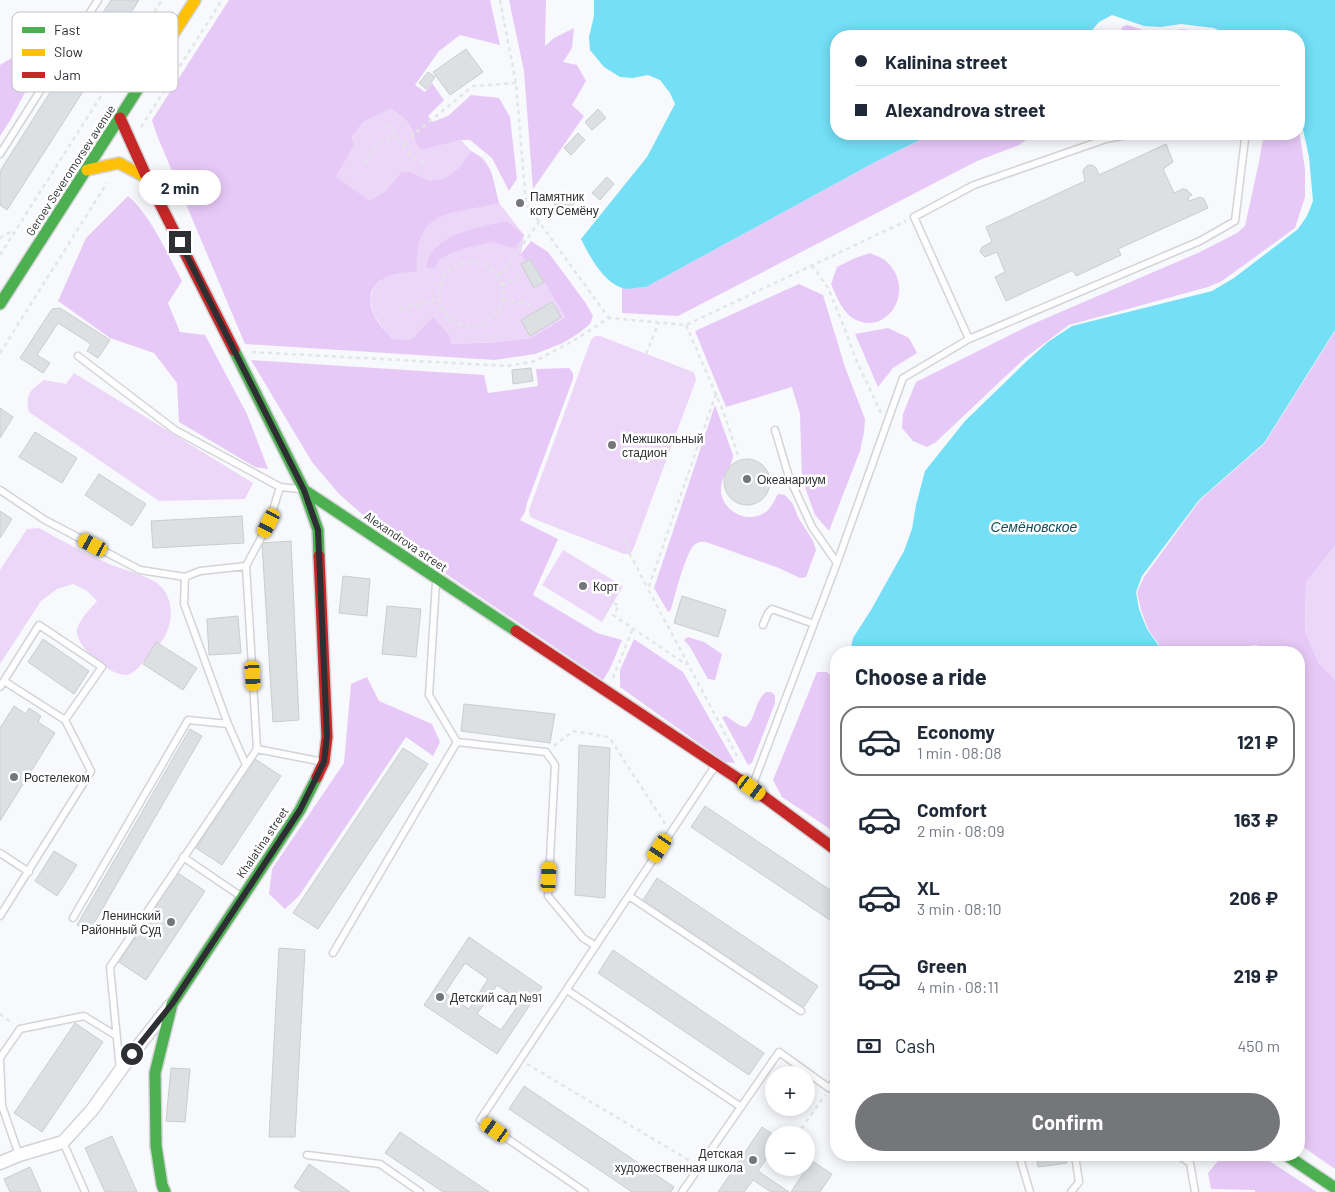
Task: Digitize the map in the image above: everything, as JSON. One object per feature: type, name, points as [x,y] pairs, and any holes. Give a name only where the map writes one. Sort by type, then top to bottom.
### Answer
[{"type":"street","name":"Geroev Severomorsev avenue","points":[[178,27],[195,0]]},
{"type":"street","name":"Geroev Severomorsev avenue","points":[[0,304],[137,92]]},
{"type":"street","name":"Alexandrova street","points":[[120,118],[147,178],[304,490],[752,788],[830,846]]},
{"type":"street","points":[[88,170],[119,163],[147,178]]},
{"type":"street","name":"Khalatina street","points":[[165,1192],[162,1185],[156,1146],[155,1073],[172,1004],[300,810],[324,762],[327,736],[318,530],[304,490]]},
{"type":"street","points":[[0,1163],[62,1142],[92,1110],[132,1054],[172,1004]]},
{"type":"street","points":[[1295,1161],[1335,1188]]},
{"type":"lane","points":[[90,12],[98,0]]},
{"type":"lane","points":[[0,154],[39,92]]},
{"type":"lane","points":[[969,339],[914,217],[974,185],[1106,140]]},
{"type":"lane","points":[[752,788],[837,563],[903,378],[969,339],[1200,241],[1235,221],[1245,140]]},
{"type":"lane","points":[[78,356],[175,430],[280,486],[304,490]]},
{"type":"lane","points":[[775,430],[789,477],[812,527],[837,563]]},
{"type":"lane","points":[[120,1073],[110,967],[257,749],[246,566],[269,523],[280,486]]},
{"type":"lane","points":[[0,490],[45,520],[140,570],[185,577],[200,571],[246,566]]},
{"type":"lane","points":[[185,577],[184,604],[228,724],[246,765]]},
{"type":"lane","points":[[437,578],[429,695],[457,742]]},
{"type":"lane","points":[[763,625],[768,613],[772,609],[814,624]]},
{"type":"lane","points":[[0,916],[91,771],[65,720],[2,684],[39,625],[102,667],[65,720]]},
{"type":"lane","points":[[74,918],[188,720],[228,724]]},
{"type":"lane","points":[[457,742],[546,752],[555,765],[548,896],[583,938],[596,946]]},
{"type":"lane","points":[[333,953],[457,742]]},
{"type":"lane","points":[[257,749],[324,762]]},
{"type":"lane","points":[[585,1192],[480,1120],[716,765]]},
{"type":"lane","points":[[0,853],[29,872]]},
{"type":"lane","points":[[184,857],[243,898]]},
{"type":"lane","points":[[629,896],[801,1010]]},
{"type":"lane","points":[[567,990],[741,1107]]},
{"type":"lane","points":[[19,1155],[2,1106],[0,1058],[20,1029],[84,1016],[115,1035]]},
{"type":"lane","points":[[682,1192],[779,1052],[830,1088]]},
{"type":"lane","points":[[62,1142],[85,1192]]},
{"type":"lane","points":[[307,1155],[380,1164],[420,1192]]},
{"type":"lane","points":[[1021,1161],[1030,1192]]},
{"type":"lane","points":[[1071,1192],[1079,1182],[1077,1161]]},
{"type":"lane","points":[[1187,1161],[1190,1163],[1195,1192]]},
{"type":"path","points":[[154,12],[162,0]]},
{"type":"path","points":[[500,0],[516,83],[526,204],[609,318]]},
{"type":"path","points":[[402,144],[472,86],[516,83]]},
{"type":"path","points":[[0,255],[103,92]]},
{"type":"path","points":[[386,125],[412,158],[424,162]]},
{"type":"path","points":[[365,163],[376,147],[394,135]]},
{"type":"path","points":[[246,352],[508,366],[535,361],[609,318],[686,325],[914,217]]},
{"type":"path","points":[[498,275],[511,261],[539,222]]},
{"type":"path","points":[[0,238],[15,230]]},
{"type":"path","points":[[466,262],[482,263],[498,275],[502,285],[503,298],[500,308],[490,320],[476,326],[468,326],[454,321],[443,310],[440,298],[442,280],[446,273],[459,264],[466,262]]},
{"type":"path","points":[[812,265],[828,288],[857,362],[886,426]]},
{"type":"path","points":[[502,285],[523,275]]},
{"type":"path","points":[[400,309],[440,298]]},
{"type":"path","points":[[503,298],[530,304]]},
{"type":"path","points":[[646,354],[659,322]]},
{"type":"path","points":[[686,325],[723,411],[738,455]]},
{"type":"path","points":[[648,589],[716,394]]},
{"type":"path","points":[[626,538],[630,554],[742,767],[735,777]]},
{"type":"path","points":[[614,603],[619,606],[613,615],[689,666]]},
{"type":"path","points":[[605,690],[612,680],[632,628]]},
{"type":"path","points":[[546,752],[573,731],[610,737],[671,833]]},
{"type":"path","points":[[0,1014],[20,1029]]},
{"type":"path","points":[[520,1060],[700,1166]]},
{"type":"path","points":[[803,1126],[830,1088]]},
{"type":"shaded area","points":[[229,0],[490,0],[500,45],[460,35],[439,51],[415,85],[425,92],[432,83],[444,100],[428,116],[432,122],[448,116],[471,95],[499,98],[510,117],[517,179],[509,191],[492,158],[470,140],[461,140],[422,150],[416,142],[410,126],[391,109],[363,122],[352,137],[354,146],[336,177],[370,201],[385,192],[402,172],[411,172],[428,181],[445,179],[459,168],[471,151],[489,167],[499,203],[450,213],[428,225],[422,236],[418,251],[417,272],[401,273],[384,278],[373,289],[370,296],[374,316],[392,339],[411,340],[433,317],[449,335],[451,344],[500,342],[531,338],[565,317],[530,258],[526,261],[521,254],[531,241],[548,252],[585,302],[593,316],[590,324],[563,343],[535,354],[495,360],[245,344],[152,120],[170,92],[178,92],[178,79]]},
{"type":"shaded area","points":[[509,0],[546,0],[545,46],[554,38],[574,28],[572,48],[563,62],[577,65],[586,81],[572,105],[584,116],[533,189],[524,71]]},
{"type":"shaded area","points":[[1127,25],[1143,30],[1122,30],[1122,27]]},
{"type":"shaded area","points":[[12,57],[12,92],[25,92],[0,136],[0,65]]},
{"type":"shaded area","points":[[391,109],[410,126],[416,142],[422,150],[461,140],[471,151],[483,158],[490,169],[499,203],[524,235],[521,254],[530,258],[565,317],[531,338],[500,342],[450,344],[391,339],[374,315],[370,299],[374,287],[384,278],[401,273],[336,177],[354,146],[352,137],[363,122]]},
{"type":"shaded area","points":[[920,140],[1026,140],[1019,145],[977,161],[678,316],[622,313],[622,288],[646,287],[877,161]]},
{"type":"shaded area","points":[[1263,140],[1301,140],[1305,169],[1305,197],[1295,228],[1222,281],[1208,287],[1069,325],[1025,358],[936,442],[927,447],[913,441],[902,428],[903,414],[916,382],[1028,326],[1200,252],[1237,233],[1245,226]]},
{"type":"shaded area","points":[[128,196],[144,213],[151,224],[182,281],[168,303],[180,332],[205,335],[247,414],[268,469],[255,467],[179,422],[177,383],[154,353],[110,338],[58,301],[86,238]]},
{"type":"shaded area","points":[[506,221],[524,235],[515,248],[491,242],[449,254],[439,260],[434,268],[426,267],[432,252],[449,238],[467,231]]},
{"type":"shaded area","points":[[870,253],[887,262],[896,274],[899,286],[898,299],[893,309],[885,318],[875,322],[863,322],[847,314],[831,284],[837,267]]},
{"type":"shaded area","points":[[799,284],[823,295],[845,367],[865,419],[860,451],[829,531],[815,515],[802,479],[800,414],[792,387],[726,407],[695,331]]},
{"type":"shaded area","points":[[888,328],[909,338],[917,353],[893,368],[878,387],[855,334]]},
{"type":"shaded area","points":[[1335,331],[1335,546],[1306,582],[1305,631],[1318,662],[1335,680],[1335,1169],[1305,1148],[1305,646],[1161,646],[1148,629],[1137,592],[1144,577],[1200,500],[1264,444]]},
{"type":"shaded area","name":"Межшкольный стадион","points":[[595,336],[600,336],[693,372],[696,380],[630,554],[624,554],[534,519],[530,516],[529,510],[591,340]]},
{"type":"shaded area","points":[[251,360],[484,375],[488,393],[538,386],[536,369],[569,368],[573,373],[573,379],[525,512],[520,520],[558,539],[533,595],[597,633],[622,640],[603,680],[409,549],[362,514],[339,494],[312,462]]},
{"type":"shaded area","points":[[74,373],[253,483],[245,499],[159,501],[29,412],[28,396],[35,387],[44,380],[66,384]]},
{"type":"shaded area","points":[[715,405],[733,455],[721,487],[725,503],[737,514],[753,517],[761,515],[768,510],[778,494],[785,495],[793,504],[816,550],[806,577],[800,578],[779,568],[706,542],[698,542],[687,557],[671,610],[668,612],[654,588]]},
{"type":"shaded area","points":[[39,528],[98,559],[152,580],[163,588],[171,609],[170,624],[161,642],[133,673],[123,675],[105,667],[81,644],[77,636],[78,625],[97,601],[86,590],[73,584],[57,589],[41,601],[0,664],[0,570],[27,529]]},
{"type":"shaded area","points":[[1335,546],[1335,680],[1318,662],[1305,631],[1306,582]]},
{"type":"shaded area","name":"Корт","points":[[563,550],[623,586],[602,622],[542,585]]},
{"type":"shaded area","points":[[688,637],[704,642],[722,654],[715,680],[708,679],[684,640]]},
{"type":"shaded area","points":[[634,639],[683,672],[735,763],[725,762],[620,687],[620,670]]},
{"type":"shaded area","points":[[817,672],[827,672],[830,675],[830,829],[782,797],[773,780]]},
{"type":"shaded area","points":[[367,677],[379,701],[432,724],[440,742],[433,756],[406,737],[299,896],[285,909],[269,894],[272,869],[344,763],[351,684]]},
{"type":"shaded area","points":[[766,692],[771,692],[775,695],[775,703],[752,763],[748,765],[722,717],[726,716],[739,725],[746,727],[752,719],[762,695]]},
{"type":"shaded area","points":[[1218,1161],[1269,1161],[1317,1192],[1255,1192],[1255,1190],[1211,1189],[1208,1173]]},
{"type":"water","name":"Семёновское","points":[[594,0],[1335,0],[1335,330],[1264,443],[1199,500],[1142,576],[1136,592],[1139,609],[1147,629],[1160,646],[851,646],[853,638],[904,551],[912,529],[925,471],[965,421],[1029,359],[1048,342],[1072,326],[1212,291],[1234,278],[1298,229],[1307,216],[1313,201],[1309,157],[1305,139],[1305,30],[1218,30],[1181,24],[1161,27],[1144,26],[1112,15],[1099,22],[1092,30],[830,30],[830,140],[920,140],[877,161],[646,287],[627,289],[615,285],[603,274],[592,260],[581,239],[647,157],[675,104],[670,93],[660,80],[648,75],[633,78],[620,77],[604,67],[590,50],[589,37],[594,16]]},
{"type":"building","points":[[111,0],[139,0],[131,12],[103,12]]},
{"type":"building","points":[[466,49],[483,72],[450,95],[433,72]]},
{"type":"building","points":[[428,72],[435,77],[426,89],[419,83]]},
{"type":"building","points":[[50,92],[83,92],[7,210],[0,205],[0,171]]},
{"type":"building","points":[[598,109],[606,118],[592,130],[585,122]]},
{"type":"building","points":[[578,133],[585,140],[571,155],[564,148]]},
{"type":"building","points":[[1166,144],[1173,162],[1163,169],[1174,193],[1183,189],[1187,190],[1192,195],[1188,197],[1189,201],[1200,197],[1204,199],[1208,208],[1118,249],[1121,255],[1076,276],[1073,270],[1006,301],[995,277],[1005,272],[997,252],[985,257],[980,252],[982,247],[992,242],[986,227],[1085,181],[1083,170],[1088,165],[1096,168],[1099,175]]},
{"type":"building","points":[[607,177],[614,184],[600,200],[592,193]]},
{"type":"building","points":[[563,193],[574,204],[564,214],[553,203]]},
{"type":"building","points":[[530,259],[544,282],[534,288],[521,264]]},
{"type":"building","points":[[552,302],[561,317],[530,336],[521,320]]},
{"type":"building","points":[[60,308],[110,340],[98,358],[87,351],[91,344],[58,323],[37,355],[50,363],[43,373],[20,358],[52,309]]},
{"type":"building","points":[[531,368],[533,381],[513,384],[512,370]]},
{"type":"building","points":[[0,408],[13,417],[0,438]]},
{"type":"building","points":[[35,432],[77,458],[62,483],[19,457]]},
{"type":"building","name":"Океанариум","points":[[747,459],[760,463],[766,469],[770,482],[766,495],[760,501],[747,505],[734,501],[728,495],[724,482],[728,469],[734,463]]},
{"type":"building","points":[[99,474],[146,504],[132,526],[85,495]]},
{"type":"building","points":[[0,511],[12,519],[0,538]]},
{"type":"building","points":[[242,516],[244,543],[153,548],[151,521]]},
{"type":"building","points":[[291,541],[299,720],[273,722],[262,543]]},
{"type":"building","points":[[343,576],[370,579],[367,616],[339,613]]},
{"type":"building","points":[[682,596],[726,610],[718,637],[674,623]]},
{"type":"building","points":[[387,606],[421,609],[416,657],[382,654]]},
{"type":"building","points":[[238,616],[241,653],[209,655],[207,619]]},
{"type":"building","points":[[43,639],[89,671],[74,694],[28,662]]},
{"type":"building","points":[[156,642],[197,668],[183,690],[143,664]]},
{"type":"building","points":[[464,704],[555,714],[550,743],[461,731]]},
{"type":"building","name":"Ростелеком","points":[[14,706],[26,714],[29,708],[41,716],[38,722],[55,733],[0,821],[0,728]]},
{"type":"building","points":[[190,729],[202,736],[89,932],[77,925]]},
{"type":"building","points":[[579,745],[610,748],[605,898],[575,895]]},
{"type":"building","points":[[403,748],[428,764],[318,929],[293,913]]},
{"type":"building","points":[[255,759],[281,776],[222,865],[196,848]]},
{"type":"building","points":[[705,806],[830,890],[830,920],[691,827]]},
{"type":"building","points":[[54,851],[77,865],[57,896],[35,881]]},
{"type":"building","points":[[178,873],[205,891],[146,980],[119,962]]},
{"type":"building","points":[[657,878],[818,986],[803,1008],[643,900]]},
{"type":"building","name":"Детский сад №91","points":[[469,937],[542,987],[497,1054],[424,1005]],"holes":[[[465,963],[488,979],[469,1009],[445,993]],[[497,985],[521,1001],[501,1030],[477,1014]]]},
{"type":"building","points":[[279,948],[305,950],[295,1137],[269,1137]]},
{"type":"building","points":[[613,950],[764,1053],[749,1075],[598,973]]},
{"type":"building","points":[[75,1023],[103,1042],[42,1132],[14,1113]]},
{"type":"building","points":[[171,1068],[190,1069],[185,1122],[166,1121]]},
{"type":"building","points":[[524,1086],[674,1187],[671,1192],[632,1192],[509,1109]]},
{"type":"building","name":"Детская художественная школа","points":[[762,1127],[765,1129],[765,1161],[758,1171],[789,1192],[771,1192],[753,1180],[744,1192],[718,1192]]},
{"type":"building","points":[[400,1132],[489,1192],[443,1192],[385,1153]]},
{"type":"building","points":[[112,1136],[137,1192],[105,1192],[85,1148]]},
{"type":"building","points":[[1037,1161],[1067,1161],[1067,1163],[1038,1167]]},
{"type":"building","points":[[815,1163],[832,1174],[820,1192],[791,1192],[801,1176],[815,1176]]},
{"type":"building","points":[[309,1164],[350,1192],[302,1192],[294,1187]]},
{"type":"building","points":[[30,1167],[41,1192],[10,1192],[4,1179]]},
{"type":"traffic: fast","points":[[0,304],[136,92]]},
{"type":"traffic: fast","points":[[234,350],[304,490],[318,530],[319,556]]},
{"type":"traffic: fast","points":[[304,490],[516,631]]},
{"type":"traffic: fast","points":[[165,1192],[162,1185],[156,1146],[155,1073],[172,1004],[300,810],[317,777]]},
{"type":"traffic: fast","points":[[1295,1161],[1335,1188]]},
{"type":"traffic: slow","points":[[178,26],[195,0]]},
{"type":"traffic: slow","points":[[87,170],[119,163],[147,178]]},
{"type":"traffic: jam","points":[[120,118],[147,178],[234,350]]},
{"type":"traffic: jam","points":[[317,777],[324,762],[327,737],[319,556]]},
{"type":"traffic: jam","points":[[516,631],[752,788],[830,846]]},
{"type":"place","name":"Памятник коту Семёну","points":[[520,203]]},
{"type":"place","name":"Межшкольный стадион","points":[[612,445]]},
{"type":"place","name":"Океанариум","points":[[747,479]]},
{"type":"place","name":"Корт","points":[[583,586]]},
{"type":"place","name":"Ростелеком","points":[[14,777]]},
{"type":"place","name":"Ленинский Районный Суд","points":[[171,922]]},
{"type":"place","name":"Детский сад №91","points":[[440,997]]},
{"type":"place","name":"Детская художественная школа","points":[[753,1160]]},
{"type":"route","points":[[132,1054],[172,1004],[300,810],[324,762],[327,736],[318,530],[304,490],[180,242]]}]
